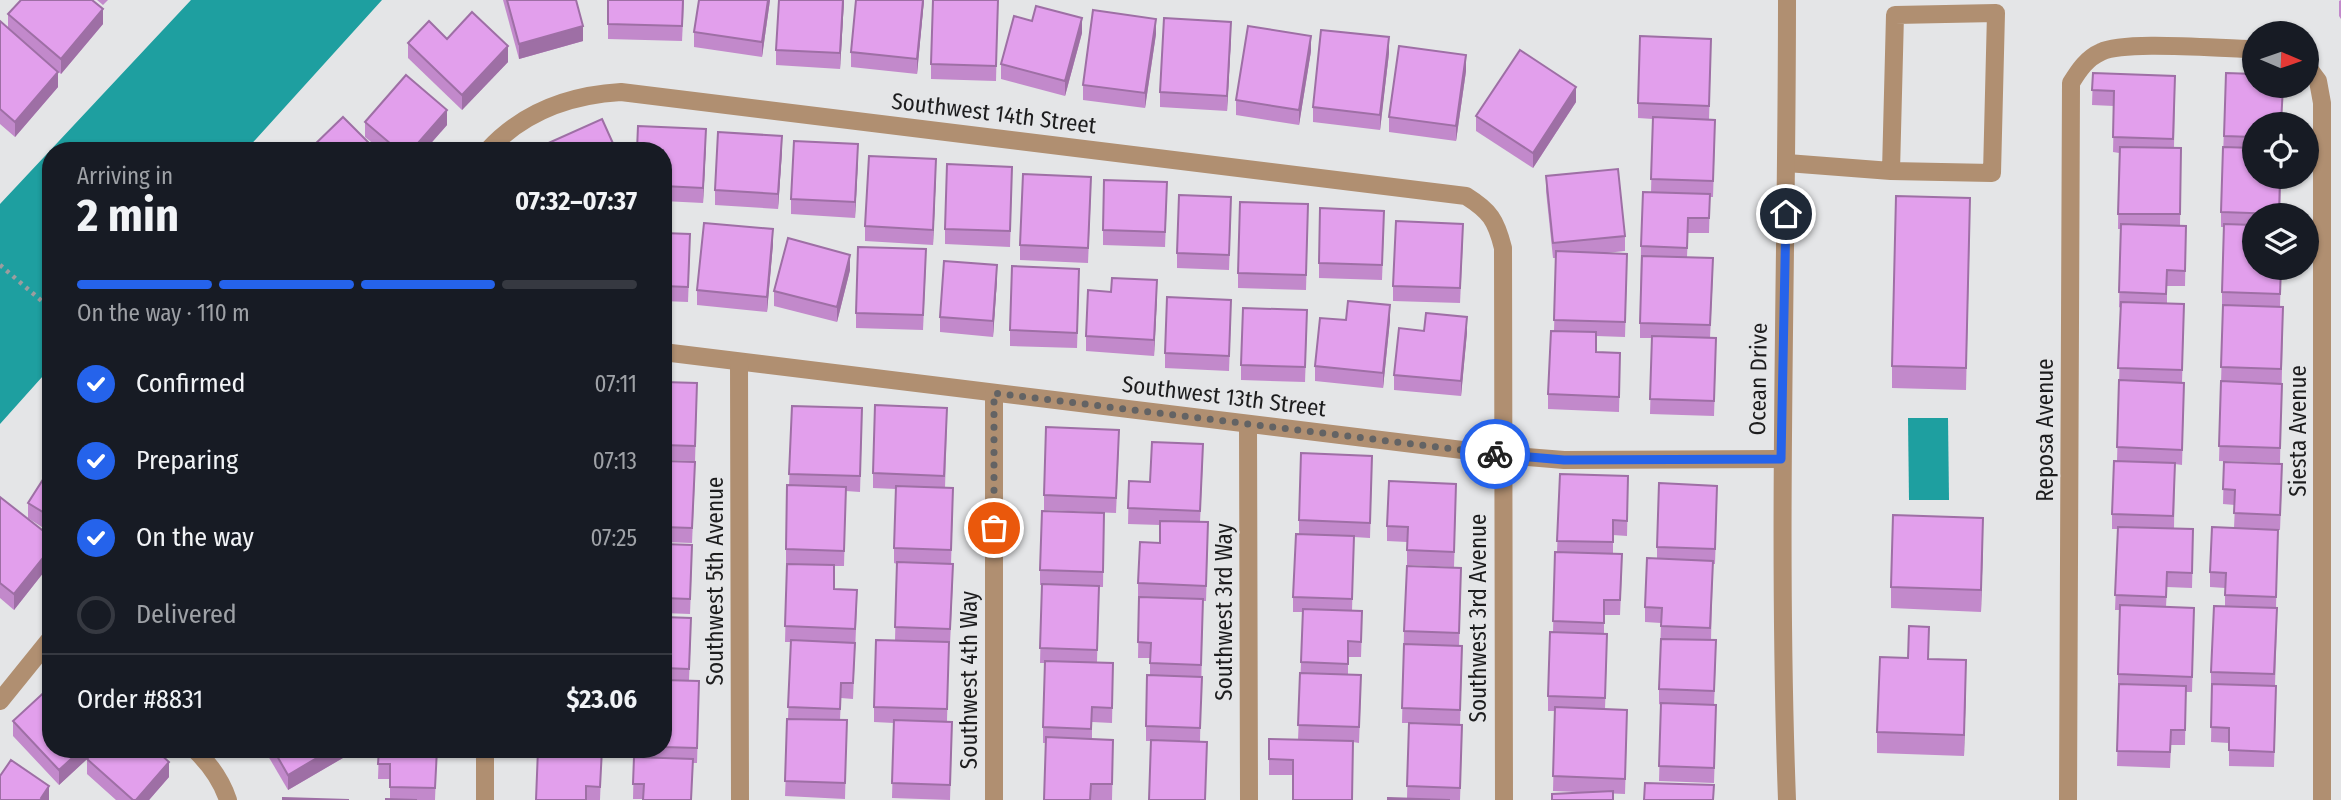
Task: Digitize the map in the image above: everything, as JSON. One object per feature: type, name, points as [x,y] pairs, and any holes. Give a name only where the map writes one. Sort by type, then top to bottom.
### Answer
[{"type":"street","name":"Ocean Drive","points":[[1787,0],[1787,163],[1781,459],[1787,800]]},
{"type":"street","points":[[1787,163],[1891,171],[1992,173],[1996,13],[1895,15],[1891,171]]},
{"type":"street","name":"Reposa Avenue","points":[[2068,800],[2071,83],[2083,64],[2102,51],[2124,46],[2242,49]]},
{"type":"street","name":"Siesta Avenue","points":[[2319,86],[2322,103],[2322,800]]},
{"type":"street","name":"Southwest 14th Street","points":[[497,142],[514,127],[554,105],[576,98],[621,92],[1466,196],[1485,208],[1498,227]]},
{"type":"street","name":"Southwest 3rd Avenue","points":[[1498,227],[1503,248],[1504,800]]},
{"type":"street","name":"Southwest 13th Street","points":[[672,353],[1503,455],[1564,460],[1781,459]]},
{"type":"street","name":"Southwest 5th Avenue","points":[[739,362],[740,800]]},
{"type":"street","name":"Southwest 4th Way","points":[[994,393],[994,800]]},
{"type":"street","name":"Southwest 3rd Way","points":[[1248,424],[1248,800]]},
{"type":"street","points":[[0,701],[42,649]]},
{"type":"street","points":[[204,758],[220,778],[228,800]]},
{"type":"street","points":[[485,758],[485,800]]},
{"type":"path","points":[[0,265],[42,301]]},
{"type":"water","points":[[191,0],[382,0],[253,142],[58,142]]},
{"type":"water","points":[[42,159],[42,377],[0,424],[0,204]]},
{"type":"water","points":[[1908,418],[1948,418],[1949,500],[1909,500]]},
{"type":"building","points":[[21,0],[92,0],[103,9],[61,59],[8,14]]},
{"type":"building","points":[[507,0],[576,0],[583,26],[519,44]]},
{"type":"building","points":[[608,0],[683,0],[682,26],[608,24]]},
{"type":"building","points":[[699,0],[768,0],[762,42],[694,32]]},
{"type":"building","points":[[779,0],[843,0],[840,53],[776,50]]},
{"type":"building","points":[[856,0],[923,0],[917,59],[851,52]]},
{"type":"building","points":[[933,0],[998,0],[996,66],[931,64]]},
{"type":"building","points":[[1036,6],[1082,18],[1065,81],[1001,64],[1014,16],[1032,21]]},
{"type":"building","points":[[1093,10],[1156,19],[1145,93],[1083,85]]},
{"type":"building","points":[[472,12],[508,46],[462,95],[408,43],[429,21],[447,39]]},
{"type":"building","points":[[1164,18],[1231,22],[1227,96],[1160,92]]},
{"type":"building","points":[[0,21],[58,72],[15,122],[0,109]]},
{"type":"building","points":[[1248,26],[1311,36],[1299,110],[1236,100]]},
{"type":"building","points":[[1321,30],[1389,37],[1380,115],[1313,107]]},
{"type":"building","points":[[1640,36],[1711,39],[1709,106],[1638,103]]},
{"type":"building","points":[[1399,46],[1466,55],[1456,126],[1389,117]]},
{"type":"building","points":[[1520,50],[1576,87],[1533,153],[1476,116]]},
{"type":"building","points":[[2093,73],[2175,76],[2173,139],[2113,137],[2114,91],[2092,90]]},
{"type":"building","points":[[2226,73],[2242,74],[2242,98],[2282,98],[2282,112],[2242,112],[2242,137],[2224,136]]},
{"type":"building","points":[[406,75],[447,110],[419,142],[389,142],[365,122]]},
{"type":"building","points":[[343,117],[368,142],[317,142]]},
{"type":"building","points":[[1653,117],[1715,120],[1713,181],[1651,179]]},
{"type":"building","points":[[602,119],[612,142],[551,142]]},
{"type":"building","points":[[638,126],[706,129],[703,188],[672,186],[672,142],[637,142]]},
{"type":"building","points":[[718,132],[782,136],[778,194],[715,190]]},
{"type":"building","points":[[794,141],[858,144],[855,202],[791,199]]},
{"type":"building","points":[[2120,147],[2181,148],[2180,214],[2118,214]]},
{"type":"building","points":[[2223,147],[2242,148],[2242,189],[2280,189],[2279,203],[2242,203],[2242,213],[2221,212]]},
{"type":"building","points":[[869,156],[936,159],[933,230],[865,226]]},
{"type":"building","points":[[947,164],[1012,167],[1010,231],[945,229]]},
{"type":"building","points":[[1618,169],[1625,236],[1553,243],[1546,176]]},
{"type":"building","points":[[1023,174],[1091,177],[1088,248],[1020,245]]},
{"type":"building","points":[[1104,180],[1167,182],[1165,232],[1103,230]]},
{"type":"building","points":[[1643,192],[1710,194],[1709,218],[1688,218],[1687,248],[1641,246]]},
{"type":"building","points":[[1179,195],[1231,197],[1229,255],[1177,253]]},
{"type":"building","points":[[1896,196],[1970,198],[1966,368],[1892,366]]},
{"type":"building","points":[[1240,202],[1308,204],[1306,275],[1238,273]]},
{"type":"building","points":[[1320,208],[1384,211],[1382,265],[1319,263]]},
{"type":"building","points":[[1396,221],[1463,224],[1460,288],[1393,286]]},
{"type":"building","points":[[704,223],[773,229],[767,297],[697,290]]},
{"type":"building","points":[[2121,224],[2186,226],[2185,271],[2167,270],[2166,294],[2119,292]]},
{"type":"building","points":[[2224,224],[2242,225],[2242,280],[2281,280],[2280,294],[2222,292]]},
{"type":"building","points":[[672,233],[690,234],[688,287],[672,286]]},
{"type":"building","points":[[788,238],[850,255],[837,307],[774,291]]},
{"type":"building","points":[[858,247],[926,249],[923,315],[856,313]]},
{"type":"building","points":[[1556,251],[1627,254],[1625,322],[1554,320]]},
{"type":"building","points":[[1642,256],[1713,258],[1710,325],[1640,323]]},
{"type":"building","points":[[944,261],[997,265],[993,321],[940,317]]},
{"type":"building","points":[[1012,266],[1079,269],[1077,333],[1010,330]]},
{"type":"building","points":[[1112,278],[1157,280],[1154,340],[1086,336],[1088,290],[1111,292]]},
{"type":"building","points":[[1167,297],[1231,300],[1229,356],[1165,353]]},
{"type":"building","points":[[1348,301],[1390,305],[1383,373],[1315,366],[1320,318],[1346,320]]},
{"type":"building","points":[[2121,302],[2184,304],[2182,370],[2118,368]]},
{"type":"building","points":[[2223,305],[2283,307],[2281,369],[2221,367]]},
{"type":"building","points":[[1243,308],[1307,310],[1305,367],[1241,365]]},
{"type":"building","points":[[1426,313],[1467,317],[1461,381],[1394,375],[1399,328],[1424,331]]},
{"type":"building","points":[[1551,331],[1596,332],[1596,352],[1620,353],[1619,397],[1548,394]]},
{"type":"building","points":[[1652,336],[1716,338],[1714,401],[1650,399]]},
{"type":"building","points":[[2119,380],[2184,383],[2182,450],[2117,447]]},
{"type":"building","points":[[2221,381],[2282,384],[2280,448],[2219,446]]},
{"type":"building","points":[[672,382],[697,383],[695,446],[672,445]]},
{"type":"building","points":[[875,405],[947,408],[944,476],[873,473]]},
{"type":"building","points":[[792,406],[862,408],[860,476],[789,474]]},
{"type":"building","points":[[1046,427],[1119,430],[1116,498],[1044,495]]},
{"type":"building","points":[[1152,442],[1203,444],[1200,511],[1128,508],[1129,481],[1150,482]]},
{"type":"building","points":[[1301,453],[1372,456],[1370,523],[1299,520]]},
{"type":"building","points":[[672,461],[695,462],[692,528],[672,527]]},
{"type":"building","points":[[2114,461],[2175,463],[2173,516],[2112,514]]},
{"type":"building","points":[[2224,462],[2282,464],[2280,515],[2234,513],[2235,490],[2223,489]]},
{"type":"building","points":[[1560,474],[1628,476],[1627,521],[1613,520],[1613,542],[1557,541]]},
{"type":"building","points":[[42,481],[42,512],[28,503]]},
{"type":"building","points":[[1389,481],[1456,484],[1454,552],[1407,550],[1408,527],[1387,526]]},
{"type":"building","points":[[1659,483],[1717,486],[1715,549],[1657,547]]},
{"type":"building","points":[[787,485],[846,487],[844,551],[786,549]]},
{"type":"building","points":[[896,486],[953,488],[951,550],[894,548]]},
{"type":"building","points":[[0,497],[42,530],[42,559],[14,594],[0,583]]},
{"type":"building","points":[[1042,511],[1104,513],[1103,572],[1040,570]]},
{"type":"building","points":[[1893,515],[1983,518],[1981,590],[1891,587]]},
{"type":"building","points":[[1160,521],[1208,522],[1206,586],[1138,583],[1140,542],[1160,543]]},
{"type":"building","points":[[2118,527],[2193,529],[2192,573],[2167,572],[2166,597],[2115,595]]},
{"type":"building","points":[[2212,527],[2278,530],[2276,597],[2225,595],[2226,573],[2210,572]]},
{"type":"building","points":[[1296,534],[1354,536],[1352,599],[1293,597]]},
{"type":"building","points":[[672,544],[692,545],[690,599],[672,598]]},
{"type":"building","points":[[1555,552],[1622,554],[1620,600],[1604,600],[1604,623],[1553,621]]},
{"type":"building","points":[[1647,558],[1713,561],[1710,628],[1661,626],[1662,608],[1645,607]]},
{"type":"building","points":[[897,562],[953,564],[950,629],[895,627]]},
{"type":"building","points":[[787,564],[834,565],[834,589],[857,590],[855,629],[785,626]]},
{"type":"building","points":[[1407,566],[1461,568],[1459,633],[1404,631]]},
{"type":"building","points":[[1042,584],[1099,586],[1097,650],[1040,648]]},
{"type":"building","points":[[1139,597],[1203,599],[1201,665],[1150,663],[1151,643],[1138,642]]},
{"type":"building","points":[[2120,605],[2194,608],[2192,677],[2118,674]]},
{"type":"building","points":[[2214,606],[2277,608],[2274,674],[2211,672]]},
{"type":"building","points":[[1303,609],[1362,611],[1361,642],[1348,641],[1348,664],[1301,662]]},
{"type":"building","points":[[672,617],[691,618],[689,669],[672,668]]},
{"type":"building","points":[[1909,626],[1929,627],[1928,659],[1966,660],[1964,735],[1877,732],[1880,657],[1908,658]]},
{"type":"building","points":[[1550,632],[1607,634],[1605,698],[1548,696]]},
{"type":"building","points":[[1661,639],[1716,640],[1714,691],[1659,689]]},
{"type":"building","points":[[791,640],[855,643],[853,683],[841,683],[840,709],[788,707]]},
{"type":"building","points":[[876,640],[949,642],[947,709],[874,707]]},
{"type":"building","points":[[1404,644],[1462,646],[1460,710],[1402,708]]},
{"type":"building","points":[[1045,661],[1113,663],[1112,708],[1092,707],[1091,729],[1043,727]]},
{"type":"building","points":[[1300,673],[1361,675],[1359,727],[1298,725]]},
{"type":"building","points":[[1147,675],[1202,677],[1200,728],[1146,726]]},
{"type":"building","points":[[672,680],[699,681],[697,748],[672,747]]},
{"type":"building","points":[[2119,684],[2186,686],[2185,730],[2171,730],[2170,752],[2117,751]]},
{"type":"building","points":[[2212,684],[2276,686],[2274,752],[2229,750],[2229,728],[2211,727]]},
{"type":"building","points":[[42,694],[42,752],[13,721]]},
{"type":"building","points":[[1661,703],[1716,705],[1714,768],[1659,766]]},
{"type":"building","points":[[1555,707],[1627,710],[1625,779],[1553,776]]},
{"type":"building","points":[[787,719],[847,720],[845,783],[785,781]]},
{"type":"building","points":[[894,720],[952,722],[950,785],[892,783]]},
{"type":"building","points":[[1409,723],[1462,725],[1460,788],[1407,786]]},
{"type":"building","points":[[1046,737],[1113,740],[1112,784],[1091,784],[1090,800],[1044,800]]},
{"type":"building","points":[[1269,739],[1353,741],[1352,800],[1293,800],[1293,760],[1269,759]]},
{"type":"building","points":[[1151,740],[1207,742],[1205,800],[1149,800]]},
{"type":"building","points":[[48,758],[72,758],[59,770]]},
{"type":"building","points":[[165,758],[169,762],[136,800],[133,800],[87,759]]},
{"type":"building","points":[[278,758],[317,758],[288,775]]},
{"type":"building","points":[[378,758],[437,758],[435,788],[390,787],[390,764],[378,764]]},
{"type":"building","points":[[538,758],[602,758],[600,787],[586,786],[586,800],[536,800]]},
{"type":"building","points":[[634,758],[693,759],[691,800],[643,800],[644,784],[633,784]]},
{"type":"building","points":[[11,760],[49,786],[41,798],[43,800],[0,800],[0,776]]},
{"type":"building","points":[[1645,783],[1714,785],[1713,800],[1644,800]]},
{"type":"building","points":[[1613,791],[1613,800],[1552,800],[1552,794]]},
{"type":"building","points":[[283,798],[349,800],[283,800]]},
{"type":"building","points":[[1388,798],[1450,800],[1388,800]]},
{"type":"way so far","points":[[994,528],[994,393],[1495,454]]},
{"type":"route","points":[[1495,454],[1564,460],[1781,459],[1786,214]]}]
